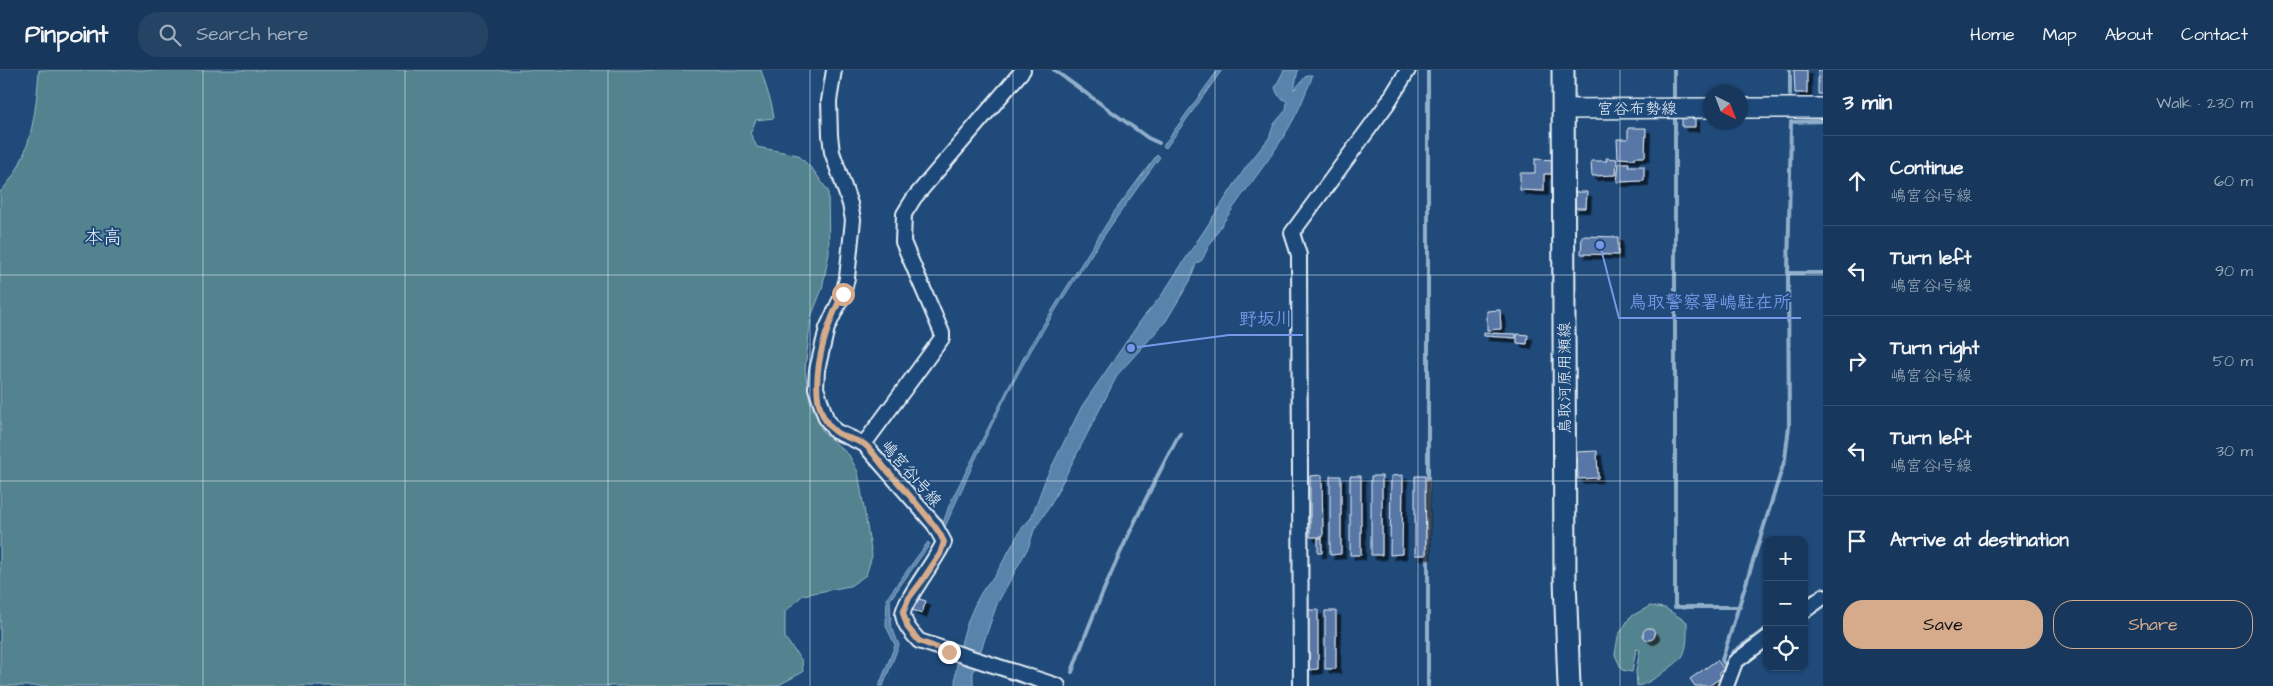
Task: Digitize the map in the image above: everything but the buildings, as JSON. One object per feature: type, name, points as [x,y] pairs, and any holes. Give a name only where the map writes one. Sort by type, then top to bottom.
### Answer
[{"type":"main road","name":"鳥取河原用瀬線","points":[[1564,70],[1565,570],[1569,686]]},
{"type":"street","name":"嶋宮谷1号線","points":[[834,70],[830,101],[832,152],[850,204],[853,220],[847,278],[843,294],[828,328],[817,370],[816,388],[826,418],[835,431],[864,444],[934,524],[944,542],[940,554],[909,598],[903,613],[908,628],[919,641],[1055,686]]},
{"type":"street","points":[[864,444],[942,338],[942,333],[903,242],[904,214],[920,191],[1023,70]]},
{"type":"street","points":[[1301,686],[1299,254],[1292,233],[1387,104],[1408,70]]},
{"type":"street","name":"宮谷布勢線","points":[[1564,108],[1703,108]]},
{"type":"street","points":[[1748,108],[1823,108]]},
{"type":"street","points":[[1808,608],[1823,597]]},
{"type":"street","points":[[1726,686],[1735,662],[1763,641]]},
{"type":"green space","points":[[39,70],[761,70],[774,118],[756,120],[750,133],[757,147],[798,155],[814,171],[828,191],[829,253],[822,289],[811,317],[805,370],[810,401],[823,432],[849,455],[858,472],[872,556],[866,575],[850,586],[803,595],[785,612],[785,638],[802,661],[803,672],[777,686],[0,686],[0,192],[19,166],[25,151],[34,119]]},
{"type":"green space","points":[[1650,606],[1665,608],[1687,622],[1686,645],[1682,657],[1674,665],[1654,679],[1637,686],[1636,671],[1640,650],[1636,649],[1632,672],[1622,670],[1615,655],[1618,636],[1630,617]]},
{"type":"water","points":[[1218,70],[1222,70],[1166,148],[1163,146]]},
{"type":"water","points":[[1284,70],[1298,70],[1294,90],[1307,75],[1312,75],[1296,115],[1270,157],[1227,217],[1202,260],[1196,264],[1190,281],[1166,321],[1118,374],[1050,506],[1034,530],[1029,546],[997,604],[973,673],[973,686],[955,686],[961,643],[979,597],[986,585],[995,576],[1021,529],[1031,518],[1046,478],[1082,406],[1142,319],[1161,296],[1246,167],[1269,138],[1274,124],[1286,110],[1287,102],[1278,95],[1275,88]]},
{"type":"water","points":[[1157,155],[1160,157],[1093,252],[1032,349],[996,416],[944,529],[942,526],[950,503],[1029,347],[1114,212]]},
{"type":"water","points":[[928,542],[930,544],[890,600],[891,625],[899,645],[883,686],[879,686],[895,645],[886,626],[887,598]]},
{"type":"waterway","points":[[1054,70],[1148,138],[1159,143]]},
{"type":"waterway","points":[[1428,70],[1428,686]]},
{"type":"waterway","points":[[1674,70],[1674,100]]},
{"type":"waterway","points":[[1790,70],[1790,95]]},
{"type":"waterway","points":[[1675,116],[1675,607],[1740,607]]},
{"type":"waterway","points":[[1727,669],[1722,660],[1785,459],[1789,426],[1788,273],[1791,122],[1823,121]]},
{"type":"waterway","points":[[1788,273],[1823,273]]},
{"type":"waterway","points":[[1072,672],[1095,611],[1121,551],[1180,433]]},
{"type":"waterway","points":[[1808,598],[1823,588]]},
{"type":"waterway","points":[[1732,653],[1763,631]]},
{"type":"waterway","points":[[1716,686],[1723,681]]},
{"type":"place","name":"鳥取警察署嶋駐在所","points":[[1600,245]]},
{"type":"place","name":"野坂川","points":[[1131,348]]},
{"type":"district","name":"本高","points":[[103,236]]},
{"type":"route","points":[[843,294],[835,307],[817,370],[816,388],[820,402],[826,418],[835,431],[864,444],[934,524],[940,534],[944,542],[940,554],[909,598],[903,613],[908,628],[919,641],[949,652]]}]
